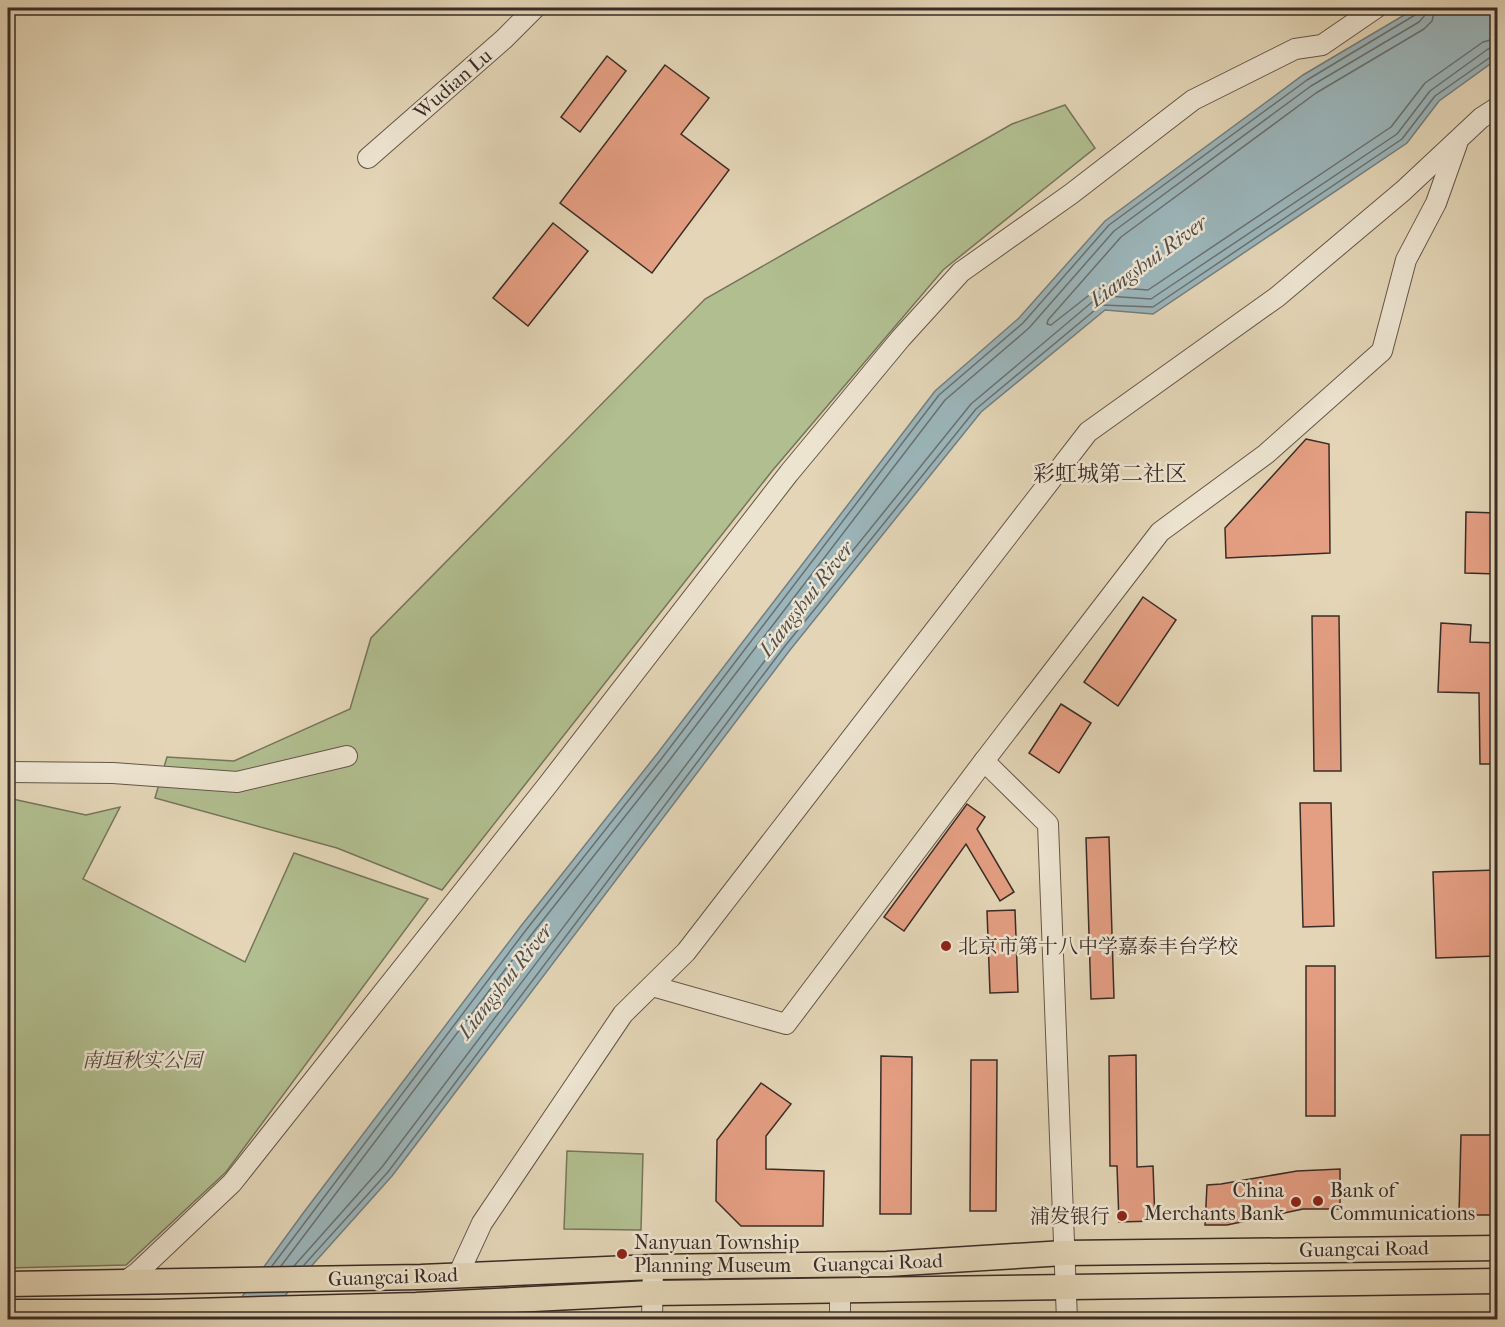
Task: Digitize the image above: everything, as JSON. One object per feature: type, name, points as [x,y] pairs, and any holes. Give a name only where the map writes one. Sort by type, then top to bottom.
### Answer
[{"type":"main road","name":"Guangcai Road","points":[[8,1284],[421,1277],[653,1268],[887,1264],[1064,1253],[1497,1248]]},
{"type":"main road","name":"Guangcai Road","points":[[8,1312],[156,1312],[416,1305],[652,1293],[1497,1281]]},
{"type":"street","name":"Wudian Lu","points":[[368,158],[504,39],[535,8]]},
{"type":"street","points":[[123,1283],[138,1272],[232,1183],[546,787],[789,473],[901,338],[961,272],[1071,194],[1193,100],[1295,49],[1322,45],[1376,8]]},
{"type":"street","points":[[458,1275],[482,1223],[623,1014],[686,952],[1088,432],[1277,297],[1403,191],[1481,118],[1497,107]]},
{"type":"street","points":[[652,986],[786,1024],[1160,532],[1266,454],[1382,351],[1406,260],[1436,202],[1459,138]]},
{"type":"street","points":[[8,772],[113,773],[237,782],[346,756]]},
{"type":"street","points":[[984,761],[1048,824],[1067,1320]]},
{"type":"street","points":[[652,1320],[653,1268]]},
{"type":"street","points":[[840,1290],[840,1320]]},
{"type":"green space","points":[[1065,105],[1095,148],[943,270],[772,471],[442,890],[337,848],[155,798],[167,757],[234,761],[350,709],[371,638],[705,299],[1012,124]]},
{"type":"green space","name":"南垣秋实公园","points":[[8,798],[86,815],[120,807],[83,879],[245,962],[294,853],[428,899],[226,1172],[126,1265],[8,1268]]},
{"type":"green space","points":[[567,1151],[643,1154],[641,1230],[564,1229]]},
{"type":"water","name":"Liangshui River","points":[[1416,8],[1497,8],[1497,59],[1439,101],[1407,143],[1153,314],[1105,310],[981,412],[790,650],[392,1176],[264,1319],[225,1320],[521,926],[657,754],[935,391],[1019,318],[1105,221],[1303,75]]},
{"type":"building","points":[[607,56],[626,71],[580,132],[561,117]]},
{"type":"building","points":[[665,65],[709,98],[681,134],[729,170],[652,273],[560,203]]},
{"type":"building","points":[[553,223],[588,251],[528,326],[493,298]]},
{"type":"building","points":[[1306,439],[1329,444],[1330,553],[1226,558],[1225,528]]},
{"type":"building","points":[[1466,512],[1497,513],[1497,574],[1465,573]]},
{"type":"building","points":[[1143,597],[1176,620],[1118,706],[1084,682]]},
{"type":"building","points":[[1312,616],[1339,616],[1341,771],[1314,771]]},
{"type":"building","points":[[1441,623],[1471,625],[1470,642],[1497,643],[1497,764],[1480,764],[1479,693],[1438,692]]},
{"type":"building","points":[[1061,704],[1091,723],[1059,773],[1029,753]]},
{"type":"building","points":[[1300,803],[1331,803],[1334,926],[1303,927]]},
{"type":"building","points":[[967,804],[985,817],[977,829],[1014,892],[1000,901],[966,844],[904,931],[884,917]]},
{"type":"building","points":[[1109,837],[1114,998],[1091,999],[1086,838]]},
{"type":"building","points":[[1497,870],[1497,956],[1436,958],[1433,872]]},
{"type":"building","points":[[1015,910],[1018,992],[990,993],[987,911]]},
{"type":"building","points":[[1306,966],[1335,966],[1335,1116],[1306,1116]]},
{"type":"building","points":[[1136,1055],[1137,1167],[1153,1166],[1155,1221],[1119,1222],[1117,1166],[1110,1166],[1109,1056]]},
{"type":"building","points":[[881,1056],[912,1057],[911,1214],[880,1214]]},
{"type":"building","points":[[971,1060],[997,1060],[996,1211],[970,1211]]},
{"type":"building","points":[[761,1083],[791,1104],[766,1136],[766,1169],[824,1171],[823,1226],[741,1226],[716,1201],[717,1140]]},
{"type":"building","points":[[1461,1135],[1497,1135],[1497,1215],[1459,1215]]},
{"type":"building","points":[[1340,1169],[1340,1209],[1303,1209],[1227,1225],[1205,1225],[1207,1185],[1297,1171]]},
{"type":"place","name":"北京市第十八中学嘉泰丰台学校","points":[[946,946]]},
{"type":"place","name":"Bank of Communications","points":[[1318,1201]]},
{"type":"place","name":"China Merchants Bank","points":[[1296,1202]]},
{"type":"place","name":"浦发银行","points":[[1122,1216]]},
{"type":"place","name":"Nanyuan Township Planning Museum","points":[[622,1254]]},
{"type":"district","name":"彩虹城第二社区","points":[[1110,474]]}]
